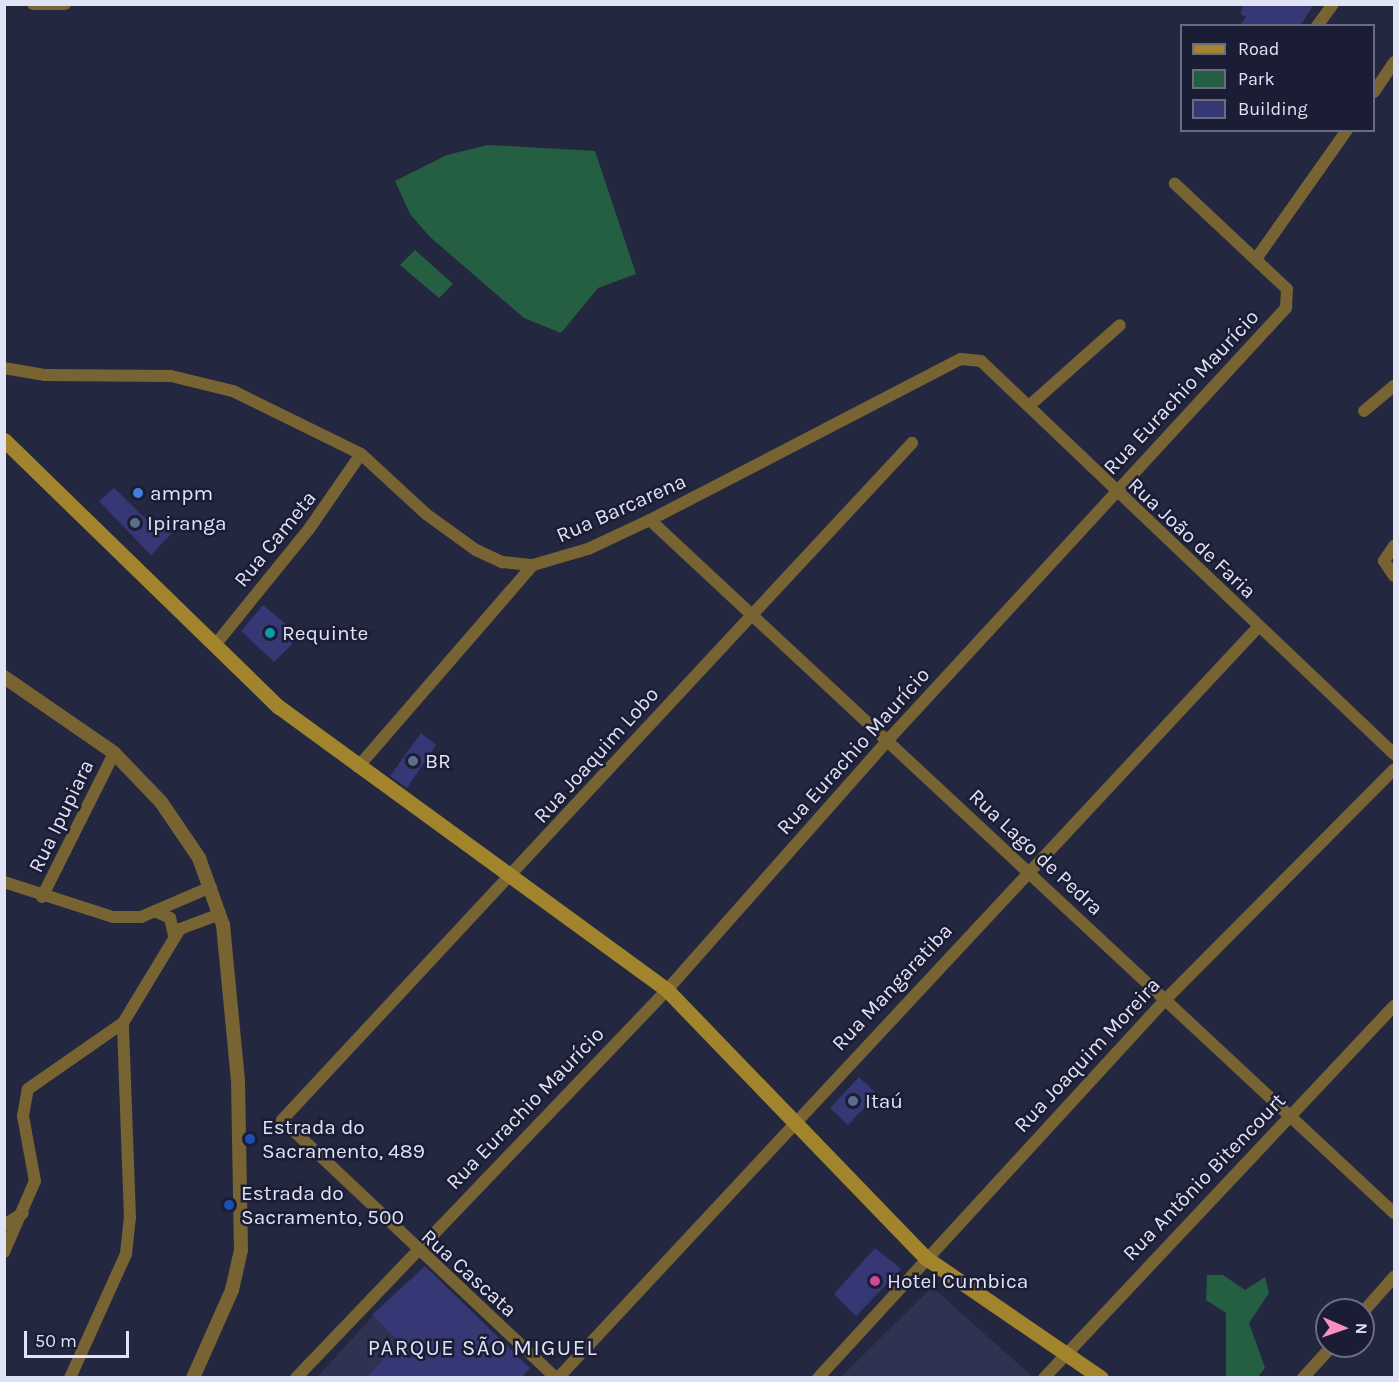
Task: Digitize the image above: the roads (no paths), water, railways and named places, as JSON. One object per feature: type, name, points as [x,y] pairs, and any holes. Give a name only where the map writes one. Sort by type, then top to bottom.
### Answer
[{"type":"main road","points":[[4,441],[279,707],[358,767],[667,990],[792,1123],[926,1258],[1062,1355],[1101,1377]]},
{"type":"street","points":[[33,4],[65,4]]},
{"type":"street","points":[[1318,24],[1333,4]]},
{"type":"street","points":[[1375,91],[1395,62]]},
{"type":"street","points":[[1256,258],[1346,132]]},
{"type":"street","name":"Rua Eurachio Maurício","points":[[296,1377],[415,1250],[667,990],[888,740],[1286,308],[1287,289],[1175,184]]},
{"type":"street","points":[[1030,405],[1120,325]]},
{"type":"street","name":"Rua João de Faria","points":[[961,359],[986,364],[1030,405],[1114,493],[1395,754]]},
{"type":"street","name":"Rua Barcarena","points":[[533,564],[588,549],[650,520],[961,359]]},
{"type":"street","points":[[4,368],[201,381],[281,412],[361,454],[426,514],[476,550],[502,562],[533,564]]},
{"type":"street","points":[[1364,411],[1395,386]]},
{"type":"street","name":"Rua Joaquim Lobo","points":[[307,1091],[512,876],[751,613],[912,443]]},
{"type":"street","name":"Rua Cameta","points":[[215,645],[309,529],[361,454]]},
{"type":"street","name":"Rua Lago de Pedra","points":[[650,520],[1395,1213]]},
{"type":"street","points":[[1393,548],[1384,561],[1395,576]]},
{"type":"street","points":[[358,767],[533,564]]},
{"type":"street","name":"Rua Mangaratiba","points":[[557,1377],[1028,870],[1259,626]]},
{"type":"street","points":[[4,677],[114,753],[185,833],[211,887],[220,914],[238,1080],[241,1250],[232,1290],[193,1377]]},
{"type":"street","name":"Rua Ipupiara","points":[[42,897],[114,753]]},
{"type":"street","name":"Rua Joaquim Moreira","points":[[818,1377],[1165,1000],[1395,769]]},
{"type":"street","points":[[4,882],[42,897],[114,917],[155,911],[211,887]]},
{"type":"street","points":[[155,911],[170,918],[174,935]]},
{"type":"street","points":[[4,1252],[24,1212],[35,1181],[23,1116],[28,1089],[123,1023],[174,935],[195,920],[220,914]]},
{"type":"street","name":"Rua Antônio Bitencourt","points":[[1044,1377],[1062,1355],[1395,1006]]},
{"type":"street","points":[[70,1377],[126,1254],[130,1218],[123,1023]]},
{"type":"street","name":"Rua Cascata","points":[[307,1091],[282,1120],[415,1250],[557,1377]]},
{"type":"street","points":[[4,1225],[24,1212]]},
{"type":"street","points":[[1375,1299],[1395,1278]]},
{"type":"street","points":[[1303,1377],[1321,1358]]},
{"type":"place","name":"ampm","points":[[138,493]]},
{"type":"place","name":"Ipiranga","points":[[135,523]]},
{"type":"place","name":"Requinte","points":[[270,633]]},
{"type":"place","name":"BR","points":[[413,761]]},
{"type":"place","name":"Itaú","points":[[853,1101]]},
{"type":"place","name":"Estrada do Sacramento, 489","points":[[250,1139]]},
{"type":"place","name":"Estrada do Sacramento, 500","points":[[229,1205]]},
{"type":"place","name":"Hotel Cumbica","points":[[875,1281]]},
{"type":"district","name":"PARQUE SÃO MIGUEL","points":[[483,1349]]}]
